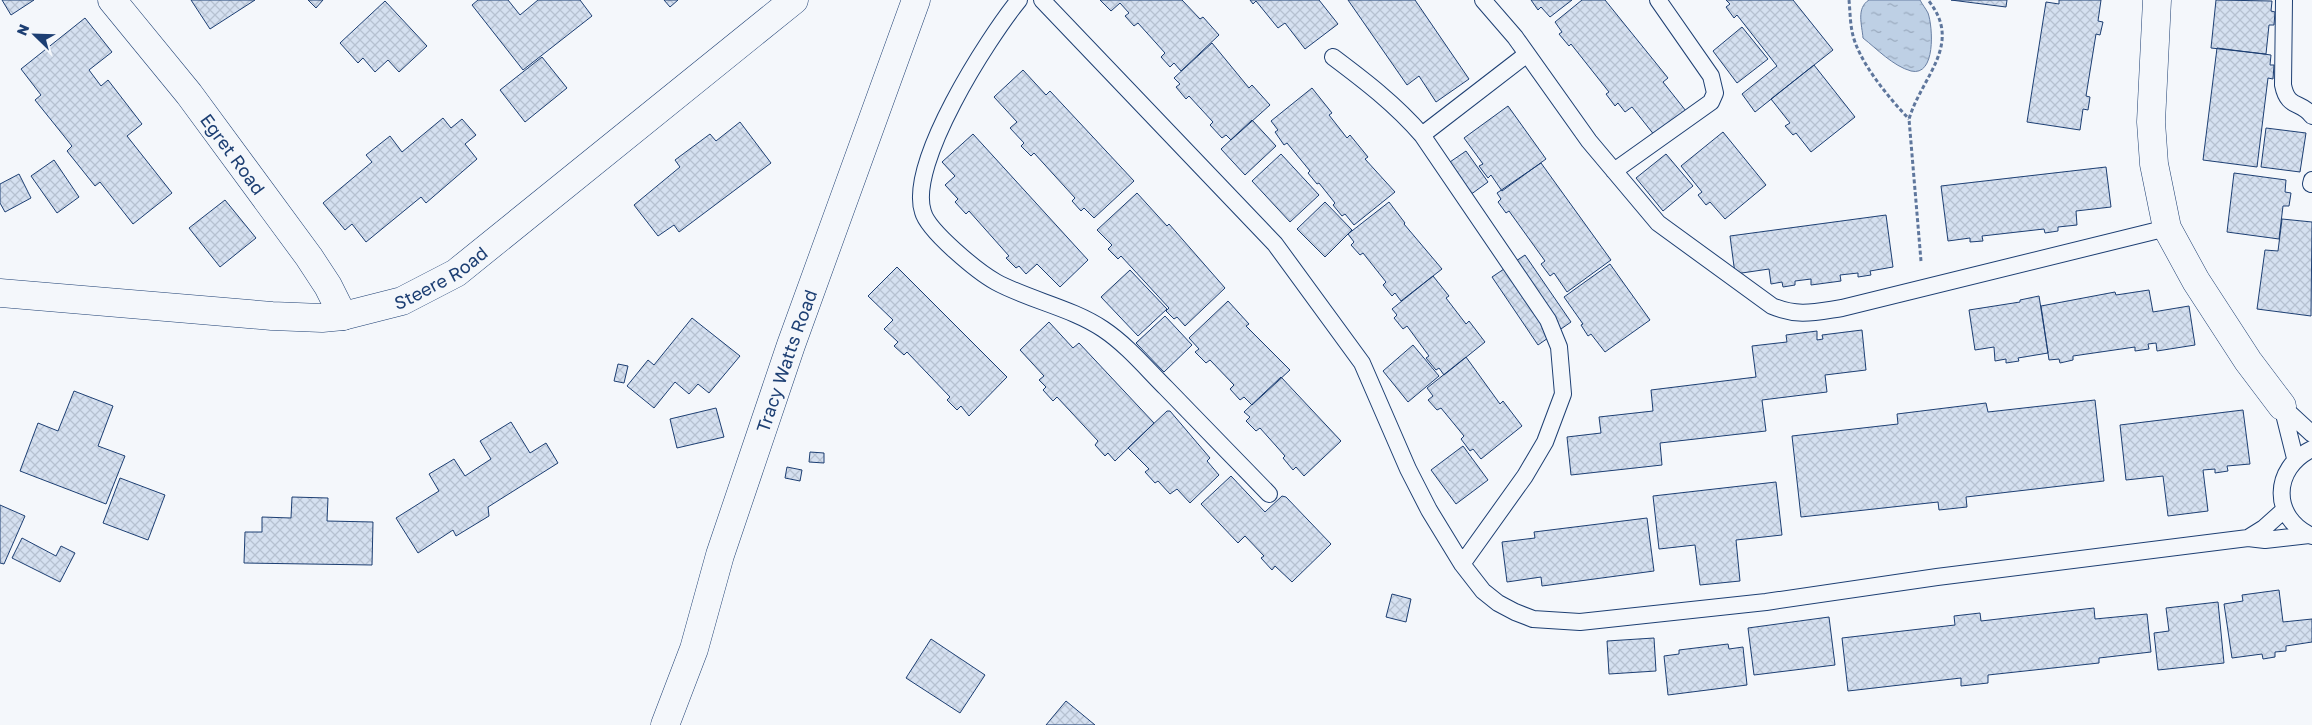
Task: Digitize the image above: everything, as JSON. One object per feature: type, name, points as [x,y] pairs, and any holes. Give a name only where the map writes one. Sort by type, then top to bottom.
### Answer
[{"type":"street","name":"Egret Road","points":[[112,0],[189,94],[309,257],[328,286],[343,316]]},
{"type":"street","name":"Steere Road","points":[[0,293],[272,316],[343,316],[402,301],[456,273],[794,0]]},
{"type":"street","name":"Tracy Watts Road","points":[[665,725],[694,649],[720,555],[791,345],[916,0]]},
{"type":"street","points":[[2157,0],[2151,122],[2154,164],[2167,228],[2196,280],[2248,361],[2282,406]]},
{"type":"lane","points":[[1019,0],[985,48],[950,108],[924,177],[920,199],[923,214],[934,233],[994,281],[1094,324],[1124,345],[1269,494]]},
{"type":"lane","points":[[1042,0],[1275,244],[1362,364],[1408,469],[1429,510],[1462,564],[1483,591],[1498,603],[1515,612],[1532,619],[1580,622],[1766,602],[1937,577],[2248,538],[2264,540],[2311,536]]},
{"type":"lane","points":[[1483,0],[1527,54],[1589,140],[1658,222],[1772,306],[1785,311],[1802,314],[1842,308],[1923,286],[2167,228]]},
{"type":"lane","points":[[1614,171],[1711,102],[1715,93],[1711,76],[1658,0]]},
{"type":"lane","points":[[2284,0],[2283,74],[2285,96],[2289,102],[2303,107],[2312,116]]},
{"type":"lane","points":[[1422,135],[1527,54]]},
{"type":"lane","points":[[1333,57],[1384,96],[1422,135],[1548,320],[1559,348],[1563,374],[1563,394],[1545,442],[1525,476],[1462,564]]},
{"type":"lane","points":[[2282,406],[2312,434]]},
{"type":"lane","points":[[2282,406],[2295,458]]},
{"type":"lane","points":[[2311,536],[2295,525],[2284,510],[2281,492],[2285,474],[2295,458],[2312,450]]},
{"type":"lane","points":[[2248,538],[2278,518],[2284,510]]},
{"type":"path","points":[[1849,0],[1852,32],[1862,55],[1891,101],[1909,119]]},
{"type":"path","points":[[1923,286],[1914,199],[1909,119],[1912,108],[1931,75],[1943,35],[1942,22],[1928,0]]},
{"type":"water","points":[[1869,0],[1920,0],[1930,20],[1931,50],[1925,66],[1919,71],[1904,69],[1863,38],[1861,12],[1862,7]]},
{"type":"building","points":[[2,0],[34,0],[11,15]]},
{"type":"building","points":[[191,0],[255,0],[210,29]]},
{"type":"building","points":[[308,0],[323,0],[316,8]]},
{"type":"building","points":[[478,0],[508,0],[520,15],[538,0],[580,0],[592,16],[523,70],[472,5]]},
{"type":"building","points":[[664,0],[678,0],[670,7]]},
{"type":"building","points":[[1100,0],[1182,0],[1200,19],[1203,17],[1219,35],[1181,71],[1174,63],[1170,67],[1161,57],[1165,53],[1138,23],[1134,26],[1125,16],[1129,13],[1120,3],[1111,11]]},
{"type":"building","points":[[1250,0],[1319,0],[1338,24],[1305,49],[1285,23],[1278,28],[1256,1],[1253,4]]},
{"type":"building","points":[[1348,0],[1415,0],[1469,79],[1436,102],[1419,76],[1407,85]]},
{"type":"building","points":[[1531,0],[1572,0],[1550,17],[1541,7],[1538,10]]},
{"type":"building","points":[[1582,0],[1605,0],[1668,78],[1663,82],[1686,111],[1655,136],[1632,107],[1625,112],[1618,103],[1615,106],[1606,94],[1609,92],[1571,44],[1569,46],[1559,34],[1562,32],[1555,22]]},
{"type":"building","points":[[1726,0],[1793,0],[1833,50],[1755,112],[1742,94],[1777,66],[1737,15],[1734,18],[1726,7],[1730,4]]},
{"type":"building","points":[[1951,0],[2007,0],[2006,7]]},
{"type":"building","points":[[2059,0],[2101,0],[2098,21],[2103,22],[2100,35],[2096,34],[2086,96],[2090,97],[2088,110],[2083,109],[2080,130],[2027,122],[2046,2],[2059,4]]},
{"type":"building","points":[[2216,0],[2272,1],[2271,11],[2275,12],[2274,25],[2269,25],[2266,54],[2211,48]]},
{"type":"building","points":[[385,1],[427,46],[399,72],[388,60],[375,72],[363,58],[358,63],[340,43]]},
{"type":"building","points":[[85,18],[112,52],[89,70],[101,86],[108,80],[142,124],[127,136],[172,193],[133,224],[100,182],[95,186],[67,151],[72,146],[35,100],[41,95],[21,69]]},
{"type":"building","points":[[1742,27],[1768,59],[1737,83],[1713,51]]},
{"type":"building","points":[[1212,43],[1249,88],[1252,85],[1270,105],[1231,140],[1226,135],[1222,138],[1210,125],[1213,122],[1189,96],[1186,99],[1176,87],[1180,84],[1174,78]]},
{"type":"building","points":[[2217,48],[2271,55],[2270,65],[2274,65],[2273,79],[2268,78],[2257,167],[2203,160]]},
{"type":"building","points":[[542,57],[567,88],[525,122],[500,90]]},
{"type":"building","points":[[1814,65],[1855,117],[1811,152],[1796,133],[1793,135],[1785,126],[1790,123],[1771,99]]},
{"type":"building","points":[[1023,70],[1046,95],[1050,91],[1134,181],[1094,218],[1084,208],[1081,211],[1072,201],[1075,198],[1034,153],[1031,156],[1021,146],[1024,143],[1010,128],[1017,122],[994,97]]},
{"type":"building","points":[[1312,88],[1332,113],[1329,115],[1347,138],[1350,135],[1368,157],[1365,159],[1395,192],[1354,225],[1345,214],[1342,216],[1333,205],[1335,203],[1308,173],[1310,171],[1287,143],[1284,145],[1275,132],[1278,130],[1271,121]]},
{"type":"building","points":[[1508,106],[1546,159],[1502,191],[1491,175],[1488,178],[1479,166],[1483,164],[1464,138]]},
{"type":"building","points":[[443,118],[451,128],[462,119],[476,135],[465,144],[477,159],[426,203],[421,197],[366,242],[352,224],[345,230],[323,203],[372,162],[366,155],[390,136],[402,152]]},
{"type":"building","points":[[1252,120],[1276,146],[1245,175],[1221,149]]},
{"type":"building","points":[[740,122],[771,163],[679,232],[674,225],[658,236],[634,205],[680,167],[675,160],[710,134],[716,141]]},
{"type":"building","points":[[2266,128],[2306,133],[2300,172],[2261,167]]},
{"type":"building","points":[[1723,132],[1766,185],[1725,219],[1710,202],[1706,205],[1698,195],[1702,192],[1681,166]]},
{"type":"building","points":[[973,134],[1088,260],[1060,287],[1037,264],[1026,274],[1019,266],[1016,268],[1006,258],[1009,256],[969,211],[966,214],[955,202],[958,199],[945,185],[955,176],[942,162]]},
{"type":"building","points":[[1466,151],[1488,182],[1470,195],[1447,164]]},
{"type":"building","points":[[1281,154],[1319,195],[1290,222],[1252,181]]},
{"type":"building","points":[[1666,154],[1693,186],[1663,211],[1636,178]]},
{"type":"building","points":[[54,160],[79,197],[57,213],[31,176]]},
{"type":"building","points":[[1541,163],[1611,260],[1567,292],[1554,273],[1550,276],[1541,264],[1545,261],[1509,211],[1506,213],[1498,202],[1501,199],[1497,193]]},
{"type":"building","points":[[2106,167],[2111,207],[2076,211],[2077,225],[2058,227],[2058,231],[2045,233],[2044,229],[1982,236],[1983,241],[1970,242],[1970,238],[1948,241],[1941,186]]},
{"type":"building","points":[[2234,173],[2286,180],[2285,192],[2291,193],[2289,206],[2283,206],[2279,239],[2227,232]]},
{"type":"building","points":[[19,174],[31,198],[5,212],[0,203],[0,184]]},
{"type":"building","points":[[1137,193],[1167,226],[1169,224],[1225,288],[1185,326],[1177,317],[1174,319],[1166,311],[1169,308],[1121,256],[1118,259],[1108,249],[1112,245],[1097,230]]},
{"type":"building","points":[[225,200],[256,238],[220,267],[189,228]]},
{"type":"building","points":[[1325,202],[1352,230],[1325,257],[1297,229]]},
{"type":"building","points":[[1389,202],[1404,224],[1442,269],[1401,301],[1395,293],[1392,296],[1383,285],[1386,282],[1363,253],[1360,255],[1351,245],[1354,242],[1348,234]]},
{"type":"building","points":[[1886,215],[1893,267],[1870,271],[1871,275],[1858,277],[1858,273],[1840,275],[1841,281],[1811,285],[1811,279],[1795,281],[1795,285],[1783,287],[1782,282],[1771,284],[1769,269],[1735,274],[1730,236]]},
{"type":"building","points":[[2282,219],[2312,222],[2311,316],[2257,309],[2265,250],[2278,251]]},
{"type":"building","points":[[1525,255],[1571,322],[1538,345],[1492,277]]},
{"type":"building","points":[[1610,264],[1650,320],[1605,352],[1591,334],[1588,336],[1581,325],[1583,324],[1564,297]]},
{"type":"building","points":[[897,267],[1007,377],[969,416],[961,406],[957,410],[947,400],[950,397],[907,352],[904,355],[894,346],[898,342],[884,329],[893,320],[868,296]]},
{"type":"building","points":[[1130,270],[1167,309],[1138,336],[1101,297]]},
{"type":"building","points":[[1433,276],[1449,296],[1446,298],[1466,324],[1469,321],[1485,342],[1444,375],[1439,368],[1436,370],[1426,358],[1429,356],[1407,326],[1403,329],[1394,318],[1397,315],[1392,309]]},
{"type":"building","points":[[2149,290],[2153,312],[2189,306],[2195,345],[2157,351],[2156,343],[2148,344],[2149,349],[2135,351],[2135,347],[2073,356],[2073,360],[2060,363],[2059,359],[2049,360],[2041,306],[2115,292],[2116,295]]},
{"type":"building","points":[[2039,296],[2048,353],[2018,358],[2019,361],[2006,363],[2006,359],[1995,361],[1994,347],[1975,350],[1969,310],[2020,302],[2020,300]]},
{"type":"building","points":[[1228,301],[1249,324],[1246,326],[1290,370],[1252,405],[1244,397],[1240,400],[1230,389],[1234,385],[1210,360],[1206,363],[1195,352],[1199,349],[1189,338]]},
{"type":"building","points":[[1165,316],[1192,345],[1164,372],[1136,343]]},
{"type":"building","points":[[692,318],[740,356],[709,393],[698,384],[689,394],[675,382],[654,408],[627,386],[648,360],[654,365]]},
{"type":"building","points":[[1049,322],[1073,348],[1079,343],[1154,423],[1115,461],[1108,453],[1105,456],[1095,445],[1098,441],[1057,397],[1053,401],[1043,390],[1046,387],[1039,380],[1044,376],[1020,350]]},
{"type":"building","points":[[1862,330],[1866,370],[1825,375],[1827,392],[1762,400],[1766,431],[1660,443],[1662,465],[1571,475],[1567,437],[1601,433],[1599,417],[1653,411],[1651,390],[1756,377],[1752,346],[1787,342],[1786,335],[1817,331],[1817,340],[1823,339],[1822,335]]},
{"type":"building","points":[[1413,345],[1439,376],[1408,402],[1383,371]]},
{"type":"building","points":[[1466,357],[1500,404],[1503,401],[1522,426],[1481,459],[1473,449],[1470,451],[1461,439],[1464,436],[1441,408],[1437,410],[1428,400],[1433,396],[1427,388]]},
{"type":"building","points":[[618,364],[628,366],[624,383],[614,381]]},
{"type":"building","points":[[1281,377],[1341,441],[1304,476],[1296,467],[1293,470],[1283,458],[1285,456],[1260,428],[1256,431],[1246,421],[1250,417],[1244,412]]},
{"type":"building","points":[[74,391],[113,406],[98,446],[125,456],[106,504],[20,471],[38,423],[58,431]]},
{"type":"building","points":[[2095,400],[2104,481],[1966,497],[1967,507],[1939,510],[1938,502],[1801,517],[1792,436],[1898,424],[1897,414],[1986,403],[1988,412]]},
{"type":"building","points":[[716,408],[724,437],[677,448],[670,419]]},
{"type":"building","points":[[2243,410],[2250,464],[2227,466],[2228,471],[2215,473],[2215,469],[2203,470],[2208,511],[2168,516],[2163,476],[2126,480],[2120,425]]},
{"type":"building","points":[[1167,411],[1170,411],[1210,458],[1207,461],[1219,475],[1190,503],[1177,489],[1170,494],[1158,481],[1155,483],[1145,472],[1149,469],[1128,448]]},
{"type":"building","points":[[511,422],[530,453],[546,443],[558,463],[488,507],[489,516],[456,536],[453,530],[418,553],[396,518],[439,491],[429,474],[454,459],[465,476],[491,459],[480,441]]},
{"type":"building","points":[[1463,446],[1488,480],[1456,504],[1431,470]]},
{"type":"building","points":[[810,452],[824,453],[824,463],[809,462]]},
{"type":"building","points":[[787,467],[802,470],[800,481],[785,478]]},
{"type":"building","points":[[1231,476],[1265,512],[1282,496],[1286,497],[1331,544],[1292,582],[1275,566],[1272,570],[1261,558],[1264,556],[1245,536],[1238,543],[1201,504]]},
{"type":"building","points":[[120,478],[165,495],[148,540],[103,523]]},
{"type":"building","points":[[1776,482],[1782,535],[1736,540],[1740,581],[1700,585],[1695,545],[1659,549],[1653,496]]},
{"type":"building","points":[[292,497],[328,498],[327,521],[373,522],[372,565],[244,563],[245,532],[262,532],[262,517],[291,518]]},
{"type":"building","points":[[0,505],[25,516],[4,564],[0,563]]},
{"type":"building","points":[[1647,518],[1654,571],[1542,586],[1541,577],[1507,582],[1502,542],[1535,538],[1534,532]]},
{"type":"building","points":[[22,538],[56,556],[61,546],[75,553],[60,582],[12,558]]},
{"type":"building","points":[[2279,590],[2283,622],[2312,619],[2312,642],[2286,646],[2286,651],[2275,652],[2275,657],[2263,659],[2262,654],[2232,658],[2224,604],[2243,601],[2242,595]]},
{"type":"building","points":[[1392,594],[1411,599],[1406,622],[1386,617]]},
{"type":"building","points":[[2218,602],[2224,663],[2158,670],[2154,633],[2169,631],[2166,608]]},
{"type":"building","points":[[2094,608],[2095,619],[2147,614],[2151,652],[2099,658],[2099,663],[1988,675],[1988,683],[1961,686],[1961,678],[1848,691],[1842,638],[1955,625],[1954,616],[1980,613],[1981,621]]},
{"type":"building","points":[[1829,617],[1835,665],[1754,675],[1748,628]]},
{"type":"building","points":[[1654,638],[1656,671],[1609,674],[1607,641]]},
{"type":"building","points":[[931,639],[985,675],[960,713],[906,678]]},
{"type":"building","points":[[1728,644],[1729,649],[1743,647],[1747,685],[1668,695],[1664,656],[1679,654],[1679,650]]},
{"type":"building","points":[[1066,701],[1095,725],[1046,725]]}]
